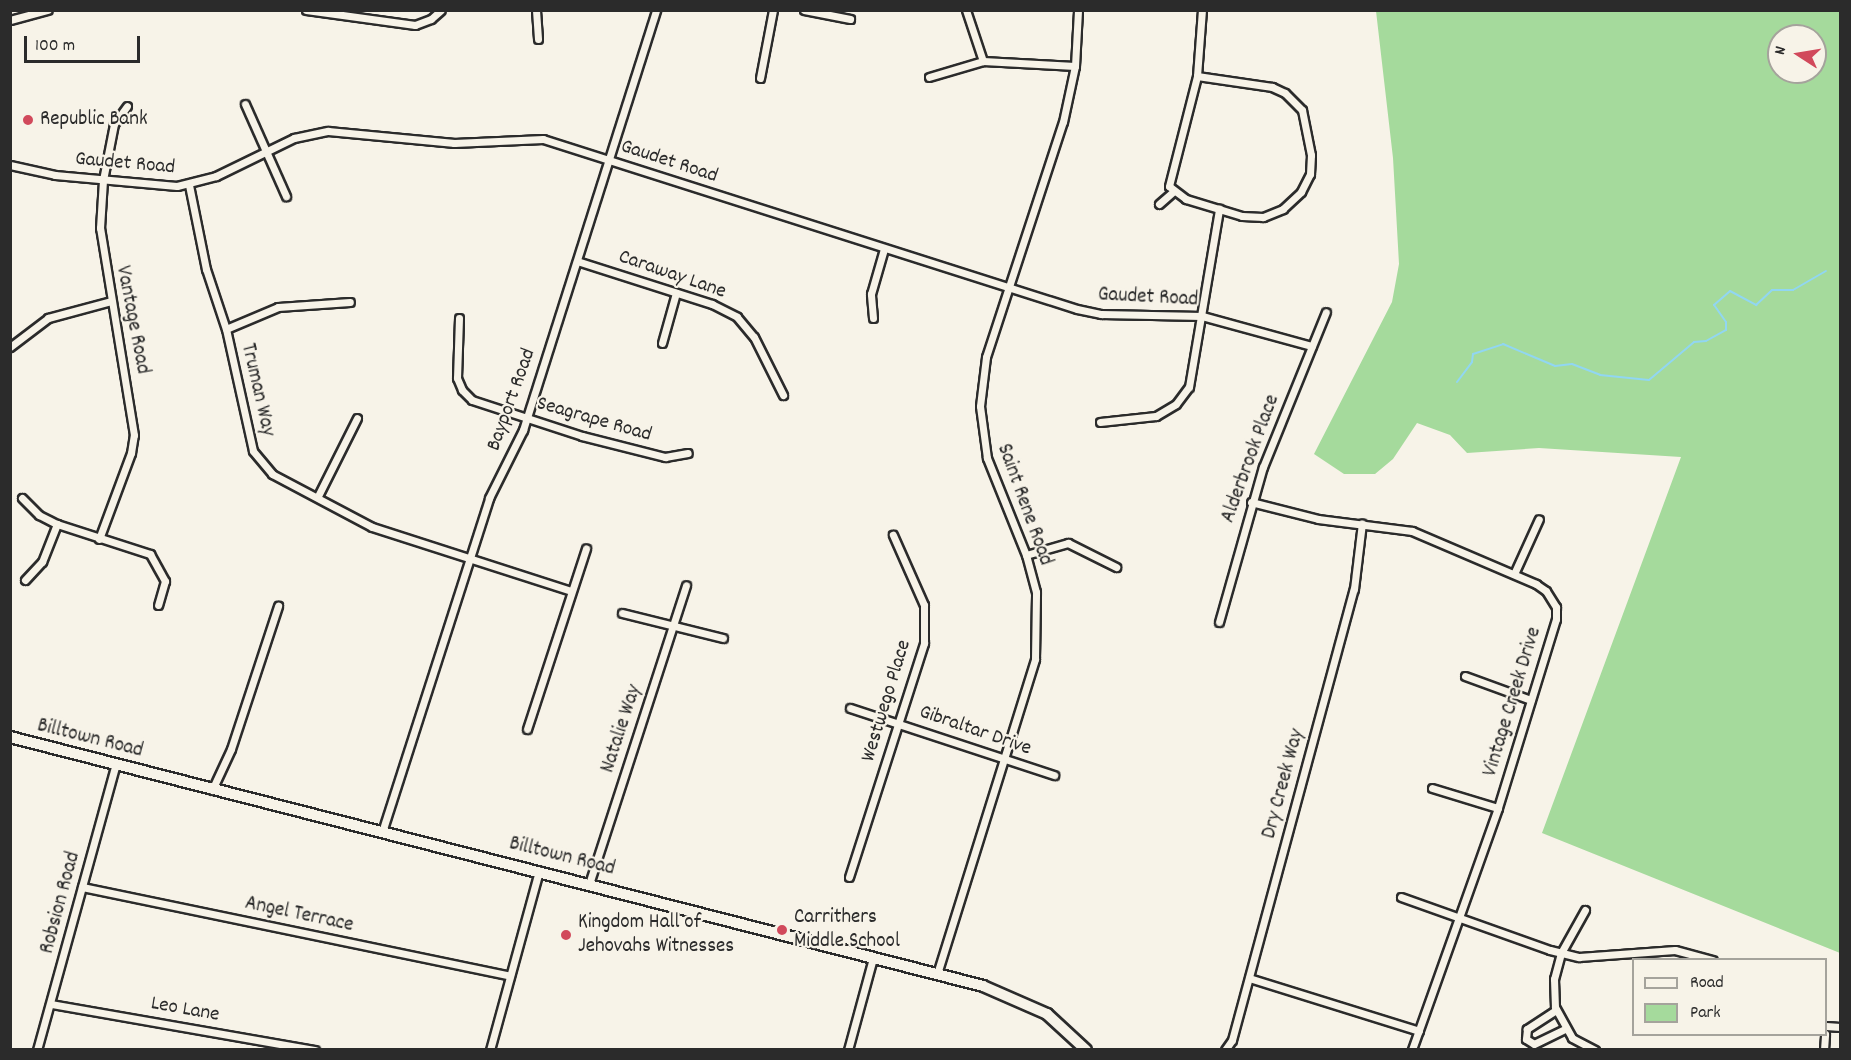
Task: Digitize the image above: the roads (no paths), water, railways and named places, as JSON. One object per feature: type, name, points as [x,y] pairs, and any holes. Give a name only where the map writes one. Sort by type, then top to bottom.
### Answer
[{"type":"main road","name":"Billtown Road","points":[[10,737],[115,766],[539,871],[937,974],[1027,1002],[1060,1022],[1086,1050]]},
{"type":"street","points":[[10,20],[48,10]]},
{"type":"street","points":[[306,10],[415,25],[431,20],[441,10]]},
{"type":"street","points":[[536,10],[538,39]]},
{"type":"street","name":"Bayport Road","points":[[382,832],[492,490],[527,418],[656,10]]},
{"type":"street","points":[[759,78],[773,10]]},
{"type":"street","points":[[804,10],[850,19]]},
{"type":"street","points":[[966,10],[983,61]]},
{"type":"street","name":"Saint Rene Road","points":[[937,974],[1029,687],[1038,639],[1036,591],[1026,555],[993,480],[980,406],[986,357],[1063,122],[1075,66],[1078,10]]},
{"type":"street","points":[[1197,76],[1263,85],[1286,93],[1302,110],[1310,143],[1307,182],[1290,204],[1256,218],[1220,209],[1173,192],[1168,179],[1197,76],[1202,10]]},
{"type":"street","points":[[929,77],[983,61],[1075,66]]},
{"type":"street","points":[[245,104],[286,196]]},
{"type":"street","name":"Vantage Road","points":[[99,539],[131,453],[134,435],[100,239],[103,180],[114,124],[127,106]]},
{"type":"street","name":"Gaudet Road","points":[[10,165],[103,180],[189,185],[294,138],[340,131],[454,143],[543,139],[884,249],[1090,312],[1202,316],[1312,345]]},
{"type":"street","name":"Truman Way","points":[[189,185],[206,269],[226,329],[253,451],[272,474],[318,496],[372,527],[571,591]]},
{"type":"street","points":[[1159,204],[1173,192]]},
{"type":"street","points":[[1101,422],[1150,418],[1176,404],[1192,380],[1220,209]]},
{"type":"street","points":[[873,318],[871,294],[884,249]]},
{"type":"street","name":"Caraway Lane","points":[[577,261],[723,309],[741,321],[783,395]]},
{"type":"street","points":[[662,342],[676,293]]},
{"type":"street","points":[[10,347],[48,318],[111,302]]},
{"type":"street","points":[[226,329],[278,307],[350,302]]},
{"type":"street","name":"Alderbrook Place","points":[[1219,622],[1251,502],[1326,312]]},
{"type":"street","name":"Seagrape Road","points":[[459,318],[457,373],[462,390],[472,400],[665,458],[688,453]]},
{"type":"street","points":[[318,496],[357,418]]},
{"type":"street","points":[[22,498],[39,515],[57,525],[150,554],[165,580],[158,605]]},
{"type":"street","name":"Vintage Creek Drive","points":[[1251,502],[1318,519],[1412,531],[1514,574],[1546,591],[1557,613],[1498,808],[1412,1050]]},
{"type":"street","points":[[1514,574],[1539,519]]},
{"type":"street","name":"Dry Creek Way","points":[[1225,1050],[1232,1040],[1354,589],[1362,523]]},
{"type":"street","points":[[25,580],[42,562],[57,525]]},
{"type":"street","name":"Westwego Place","points":[[849,877],[899,723],[925,628],[919,590],[893,536]]},
{"type":"street","points":[[1026,555],[1068,543],[1116,567]]},
{"type":"street","points":[[527,729],[586,548]]},
{"type":"street","name":"Natalie Way","points":[[589,884],[686,585]]},
{"type":"street","points":[[213,790],[231,749],[278,606]]},
{"type":"street","points":[[622,613],[723,638]]},
{"type":"street","points":[[1465,676],[1531,700]]},
{"type":"street","name":"Gibraltar Drive","points":[[850,708],[1054,775]]},
{"type":"street","name":"Robsion Road","points":[[38,1050],[115,766]]},
{"type":"street","points":[[1432,788],[1498,808]]},
{"type":"street","points":[[490,1050],[539,871]]},
{"type":"street","name":"Angel Terrace","points":[[82,887],[510,976]]},
{"type":"street","points":[[1401,897],[1561,953],[1579,957],[1675,950],[1705,958]]},
{"type":"street","points":[[1585,910],[1561,953],[1554,979],[1556,1010],[1572,1038],[1595,1050]]},
{"type":"street","points":[[848,1050],[873,958]]},
{"type":"street","points":[[1249,978],[1419,1031]]},
{"type":"street","name":"Leo Lane","points":[[51,1004],[315,1050]]},
{"type":"street","points":[[1556,1010],[1527,1029],[1526,1039],[1534,1044],[1565,1029]]},
{"type":"waterway","points":[[1457,382],[1472,362],[1473,354],[1503,344],[1555,366],[1572,364],[1600,375],[1649,380],[1694,342],[1706,341],[1726,330],[1726,322],[1714,305],[1730,291],[1756,305],[1772,290],[1793,290],[1826,271]]},
{"type":"place","name":"Republic Bank","points":[[28,120]]},
{"type":"place","name":"Carrithers Middle School","points":[[782,930]]},
{"type":"place","name":"Kingdom Hall of Jehovahs Witnesses","points":[[566,935]]}]
